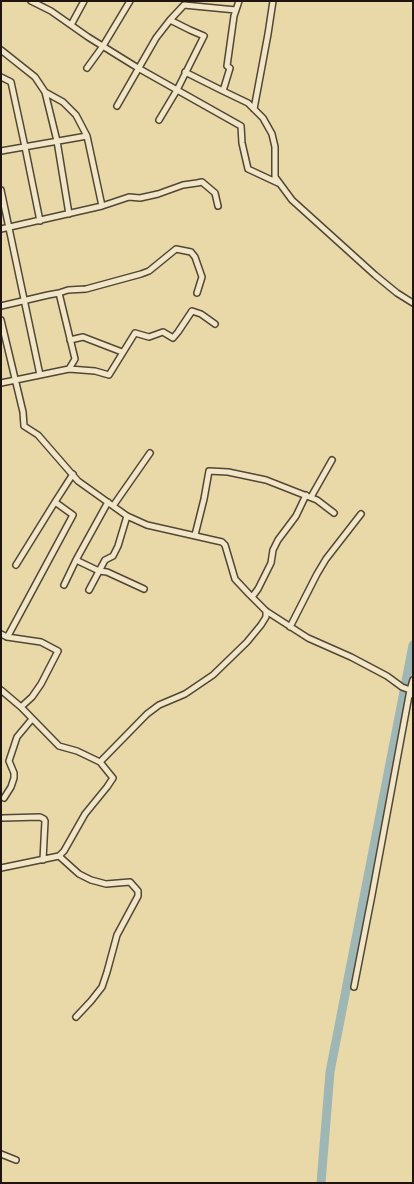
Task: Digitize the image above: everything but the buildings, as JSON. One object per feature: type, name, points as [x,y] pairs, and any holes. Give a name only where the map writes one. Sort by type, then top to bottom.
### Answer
[{"type":"street","points":[[71,25],[84,1]]},
{"type":"street","points":[[87,68],[103,46],[130,1]]},
{"type":"street","points":[[223,90],[230,68],[227,66],[239,1]]},
{"type":"street","points":[[254,108],[273,1]]},
{"type":"street","points":[[32,2],[51,11],[138,68],[241,126],[242,143],[248,169],[279,183]]},
{"type":"street","points":[[117,106],[156,38],[184,5],[236,10]]},
{"type":"street","points":[[159,120],[177,90],[204,36],[170,20]]},
{"type":"street","points":[[1,50],[35,77],[45,92],[57,141],[69,214]]},
{"type":"street","points":[[185,72],[248,103],[254,108],[263,118],[272,134],[275,147],[275,177],[292,200],[397,293],[413,303]]},
{"type":"street","points":[[1,77],[10,82],[40,221]]},
{"type":"street","points":[[45,92],[62,102],[76,115],[88,136],[102,206]]},
{"type":"street","points":[[1,151],[88,136]]},
{"type":"street","points":[[1,229],[102,206],[129,197],[140,198],[183,185],[202,182],[215,193],[218,206]]},
{"type":"street","points":[[1,190],[40,376]]},
{"type":"street","points":[[1,306],[59,294],[68,290],[86,288],[149,271],[176,249],[191,252],[195,257],[202,276],[197,293]]},
{"type":"street","points":[[59,294],[75,359],[69,369]]},
{"type":"street","points":[[1,383],[69,369],[95,371],[109,375],[135,333],[149,337],[163,332],[173,338],[192,311],[215,324]]},
{"type":"street","points":[[1,320],[24,426],[38,435],[78,480],[127,516],[147,525],[195,535],[226,545],[235,579],[266,611],[308,638],[351,657],[387,676],[411,692]]},
{"type":"street","points":[[70,340],[83,337],[122,352]]},
{"type":"street","points":[[64,585],[76,560],[111,504],[150,453]]},
{"type":"street","points":[[252,597],[271,563],[273,550],[278,540],[332,460]]},
{"type":"street","points":[[195,535],[209,471],[228,472],[266,480],[317,500],[334,513]]},
{"type":"street","points":[[16,565],[73,474]]},
{"type":"street","points":[[7,637],[74,515],[55,502]]},
{"type":"street","points":[[290,626],[326,559],[361,514]]},
{"type":"street","points":[[89,590],[105,560],[113,556],[127,516]]},
{"type":"street","points":[[76,560],[144,589]]},
{"type":"street","points":[[100,762],[147,714],[159,705],[186,694],[218,670],[247,642],[261,625],[266,617],[266,611]]},
{"type":"street","points":[[1,634],[7,637],[41,642],[58,651],[41,684],[32,697],[21,707]]},
{"type":"street","points":[[354,987],[413,680]]},
{"type":"street","points":[[1,690],[21,707],[59,746],[77,751],[100,762],[113,778],[85,814],[64,851],[59,856],[1,868]]},
{"type":"street","points":[[4,798],[14,778],[9,761],[16,736],[32,719]]},
{"type":"street","points":[[3,818],[40,817],[44,819],[43,860]]},
{"type":"street","points":[[59,856],[79,874],[91,880],[106,884],[130,882],[138,891],[138,896],[117,935],[108,972],[102,987],[76,1017]]},
{"type":"street","points":[[1,1154],[16,1160]]},
{"type":"waterway","points":[[321,1183],[330,1072],[413,645]]}]
